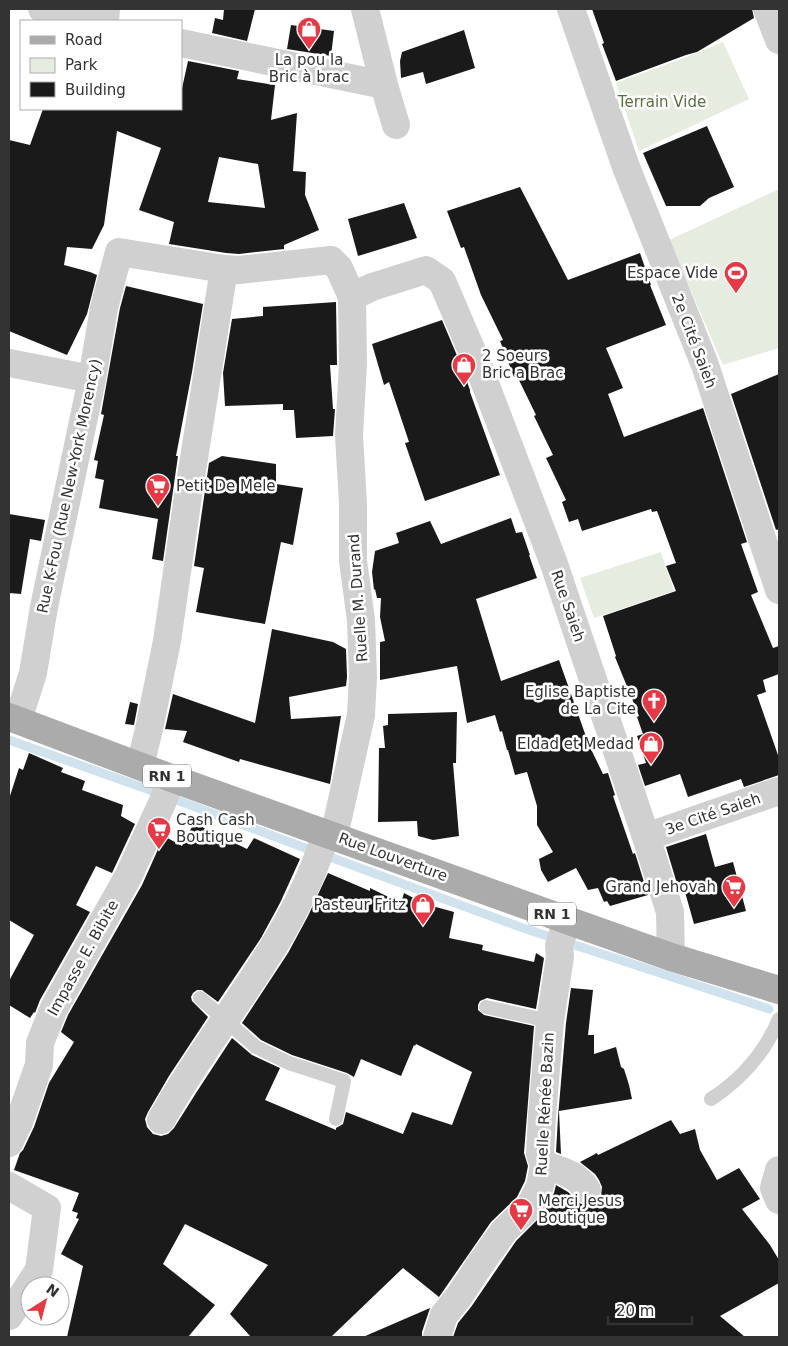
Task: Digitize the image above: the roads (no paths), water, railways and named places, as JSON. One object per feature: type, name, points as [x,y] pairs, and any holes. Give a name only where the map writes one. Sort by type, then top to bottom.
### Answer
[{"type":"main road","name":"Rue Louverture","points":[[13,718],[140,766],[167,790],[325,844],[566,939],[671,957],[779,990]]},
{"type":"street","points":[[42,9],[82,20]]},
{"type":"street","points":[[365,9],[396,125]]},
{"type":"street","name":"2e Cité Saieh","points":[[571,9],[626,167],[704,365],[779,590]]},
{"type":"street","points":[[767,9],[779,40]]},
{"type":"street","points":[[182,42],[384,85]]},
{"type":"street","name":"Rue K-Fou (Rue New-York Morency)","points":[[13,718],[33,674],[44,607],[92,380],[104,308],[120,252],[224,270]]},
{"type":"street","points":[[140,766],[150,729],[167,641],[224,270],[330,260],[339,268],[352,297]]},
{"type":"street","name":"Rue Saieh","points":[[352,297],[372,287],[426,270],[442,281],[478,365],[553,561],[670,912],[671,957]]},
{"type":"street","name":"Ruelle M. Durand","points":[[325,844],[361,715],[363,678],[361,620],[353,561],[353,504],[349,435],[353,364],[352,297]]},
{"type":"street","points":[[9,363],[92,380]]},
{"type":"street","name":"Impasse E. Bibite","points":[[9,1143],[19,1122],[39,1065],[40,1043],[54,1008],[128,877],[167,790]]},
{"type":"street","name":"3e Cité Saieh","points":[[646,837],[779,791]]},
{"type":"street","points":[[161,1120],[175,1094],[270,953],[300,899],[325,844]]},
{"type":"street","name":"Ruelle Rénée Bazin","points":[[437,1337],[444,1315],[458,1298],[504,1231],[530,1206],[540,1186],[544,1165],[540,1154],[550,1021],[566,939]]},
{"type":"street","points":[[544,1165],[568,1172],[577,1178],[587,1190]]},
{"type":"street","points":[[779,1170],[774,1188],[779,1200]]},
{"type":"street","points":[[9,1186],[47,1208],[39,1270],[9,1316]]},
{"type":"lane","points":[[200,998],[256,1047],[289,1063],[344,1082],[336,1119]]},
{"type":"lane","points":[[486,1007],[550,1021]]},
{"type":"lane","points":[[711,1099],[726,1090],[751,1066],[773,1034],[779,1019]]},
{"type":"waterway","points":[[9,740],[523,928],[769,1009]]},
{"type":"place","name":"La pou la Bric à brac","points":[[309,50]]},
{"type":"place","name":"Espace Vide","points":[[736,294]]},
{"type":"place","name":"2 Soeurs Bric a Brac","points":[[464,386]]},
{"type":"place","name":"Petit De Mele","points":[[158,507]]},
{"type":"place","name":"Eglise Baptiste de La Cite","points":[[654,722]]},
{"type":"place","name":"Eldad et Medad","points":[[651,765]]},
{"type":"place","name":"Cash Cash Boutique","points":[[159,850]]},
{"type":"place","name":"Grand Jehovah","points":[[734,908]]},
{"type":"place","name":"Pasteur Fritz","points":[[423,926]]},
{"type":"place","name":"Merci Jesus Boutique","points":[[521,1231]]},
{"type":"park label","name":"Terrain Vide","points":[[662,102]]}]
